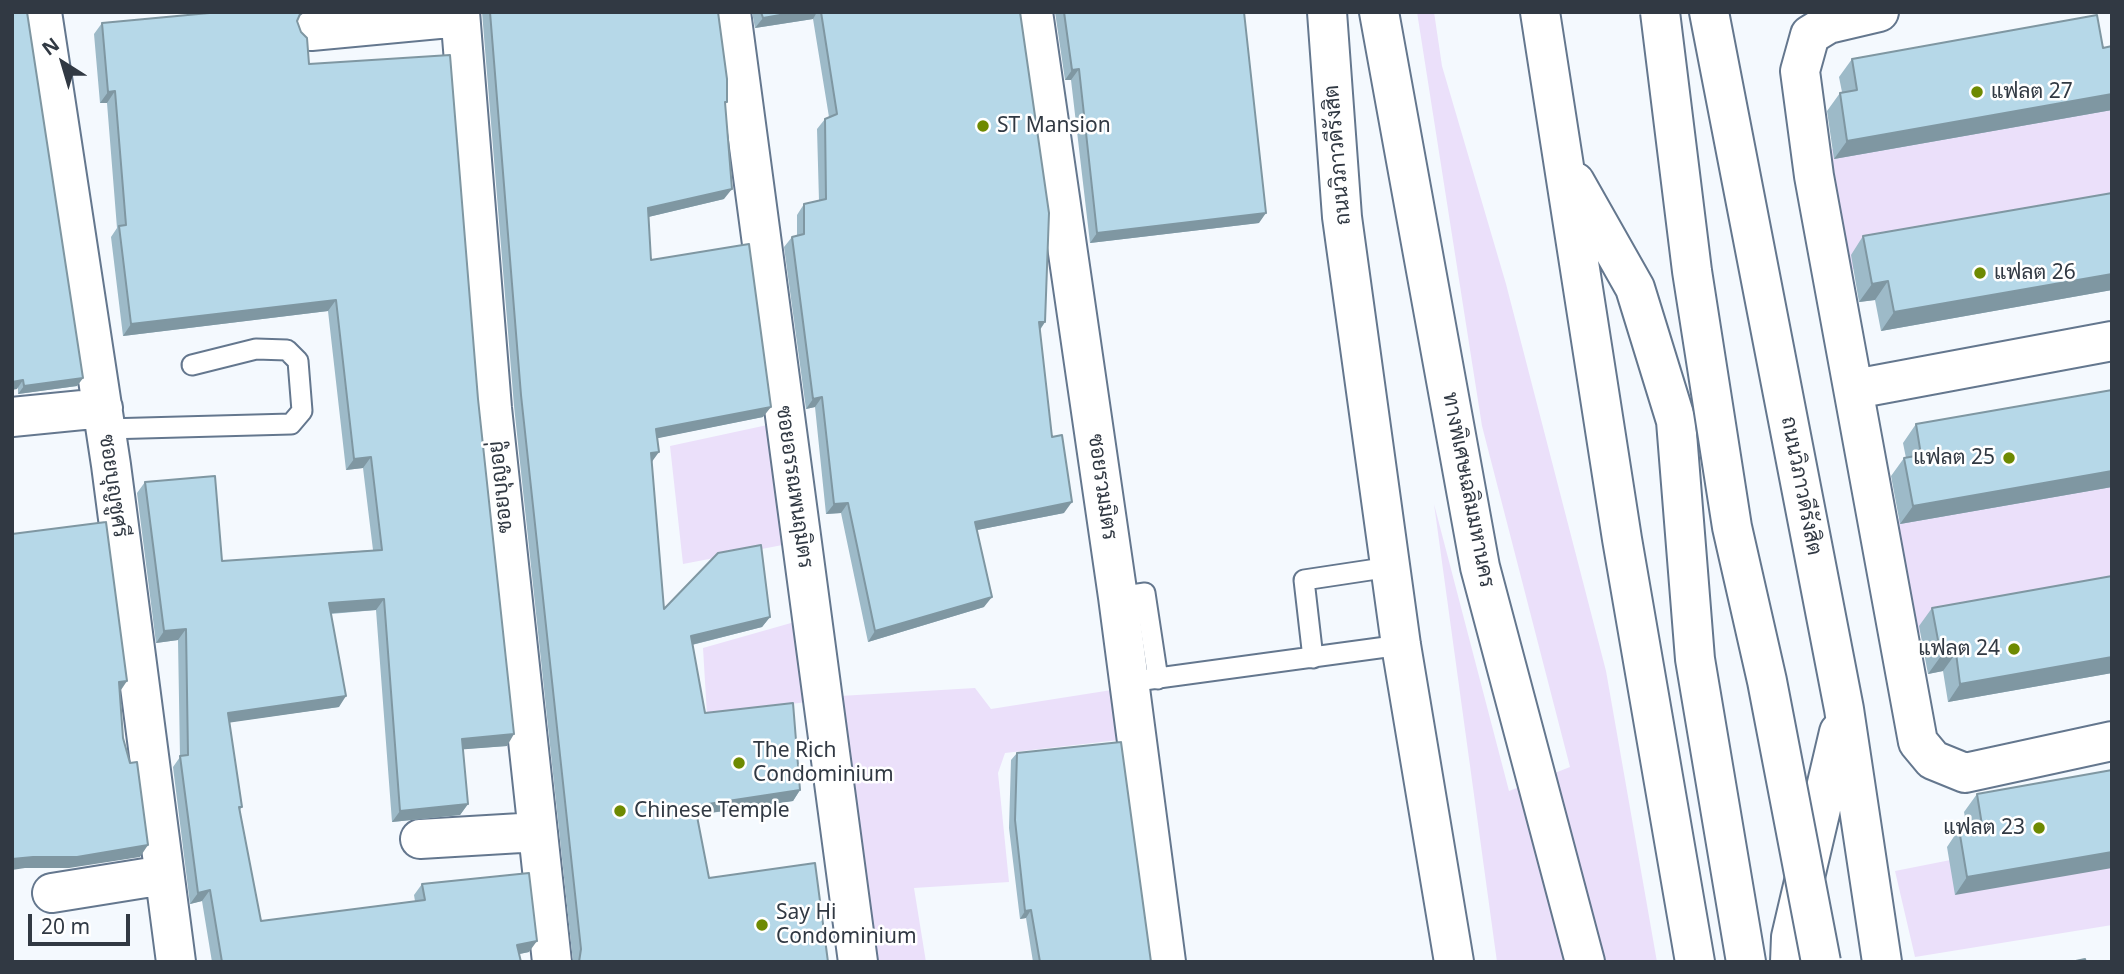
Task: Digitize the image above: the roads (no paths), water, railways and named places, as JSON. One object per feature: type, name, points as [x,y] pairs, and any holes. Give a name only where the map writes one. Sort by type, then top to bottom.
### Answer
[{"type":"main road","name":"ซอยบุญชูศรี","points":[[42,12],[104,419],[176,962]]},
{"type":"main road","name":"ซอยอรรณพนฤมิตร","points":[[731,12],[858,962]]},
{"type":"main road","name":"ซอยรวมมิตร","points":[[1033,12],[1118,597],[1143,680],[1166,962]]},
{"type":"main road","name":"ถนนวิภาวดีรังสิต","points":[[1327,12],[1342,218],[1401,645],[1454,962]]},
{"type":"main road","name":"ทางพิเศษเฉลิมมหานคร","points":[[1379,12],[1480,567],[1585,962]]},
{"type":"main road","points":[[1540,12],[1622,539],[1695,962]]},
{"type":"main road","points":[[1660,12],[1692,271],[1732,527],[1767,681],[1821,962]]},
{"type":"main road","name":"ถนนวิภาวดีรังสิต","points":[[1710,12],[1844,709],[1882,962]]},
{"type":"main road","points":[[1880,12],[1828,24],[1810,35],[1800,71],[1814,176],[1918,742],[1933,761],[1965,773],[2112,741]]},
{"type":"main road","points":[[311,31],[460,14]]},
{"type":"main road","name":"ซอยบุญอยู่","points":[[460,14],[492,408],[551,962]]},
{"type":"main road","points":[[1564,164],[1635,288],[1676,421],[1695,659],[1746,962]]},
{"type":"main road","points":[[1855,389],[2112,341]]},
{"type":"main road","points":[[12,416],[104,419]]},
{"type":"main road","points":[[1790,962],[1791,937],[1844,709]]},
{"type":"main road","points":[[419,839],[538,832]]},
{"type":"main road","points":[[52,893],[164,875]]},
{"type":"lane","points":[[104,419],[291,424],[302,411],[298,361],[287,350],[256,349],[192,365]]},
{"type":"lane","points":[[1313,658],[1303,575],[1390,567]]},
{"type":"lane","points":[[1143,680],[1401,645]]},
{"type":"place","name":"แฟลต 27","points":[[1977,92]]},
{"type":"place","name":"ST Mansion","points":[[983,126]]},
{"type":"place","name":"แฟลต 26","points":[[1980,273]]},
{"type":"place","name":"แฟลต 25","points":[[2009,458]]},
{"type":"place","name":"แฟลต 24","points":[[2014,649]]},
{"type":"place","name":"The Rich Condominium","points":[[739,763]]},
{"type":"place","name":"Chinese Temple","points":[[620,811]]},
{"type":"place","name":"แฟลต 23","points":[[2039,828]]},
{"type":"place","name":"Say Hi Condominium","points":[[762,925]]}]
